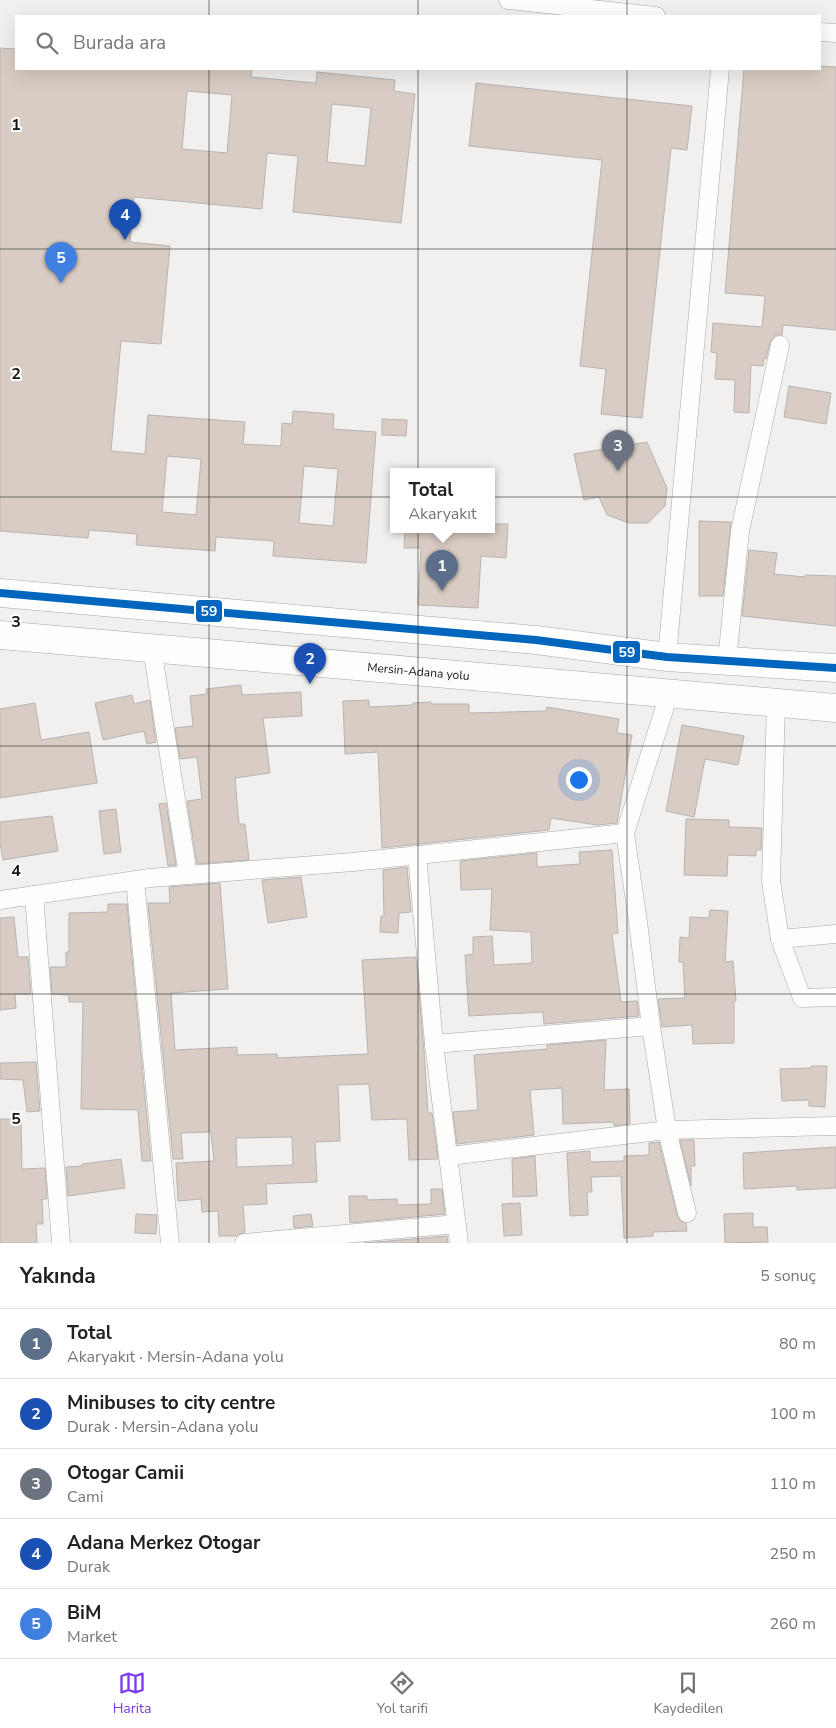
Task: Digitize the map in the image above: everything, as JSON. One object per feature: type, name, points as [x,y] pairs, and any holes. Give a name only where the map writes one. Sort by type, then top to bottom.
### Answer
[{"type":"highway","points":[[0,593],[536,640],[667,657],[836,668]]},
{"type":"highway","name":"Mersin-Adana yolu","points":[[0,635],[836,708]]},
{"type":"street","points":[[508,0],[647,15]]},
{"type":"street","points":[[821,32],[836,33]]},
{"type":"street","points":[[667,657],[720,70]]},
{"type":"street","points":[[727,661],[740,531],[780,346]]},
{"type":"street","points":[[152,648],[188,875]]},
{"type":"street","points":[[669,694],[625,833],[667,1130],[687,1213]]},
{"type":"street","points":[[776,703],[771,881],[780,939],[802,998],[836,997]]},
{"type":"street","points":[[0,900],[135,880],[353,862],[625,833]]},
{"type":"street","points":[[418,855],[434,1044],[459,1243]]},
{"type":"street","points":[[135,880],[170,1243]]},
{"type":"street","points":[[34,895],[61,1243]]},
{"type":"street","points":[[780,939],[836,934]]},
{"type":"street","points":[[434,1044],[651,1026]]},
{"type":"street","points":[[449,1156],[667,1130],[836,1126]]},
{"type":"street","points":[[244,1243],[457,1224]]},
{"type":"building","points":[[0,48],[15,49],[15,70],[252,70],[251,77],[316,83],[317,72],[395,80],[394,91],[415,94],[401,223],[293,212],[298,156],[267,153],[262,209],[134,197],[130,242],[170,246],[161,344],[121,341],[111,451],[145,454],[148,415],[245,422],[243,444],[281,446],[282,423],[292,424],[293,411],[334,414],[333,429],[376,432],[366,563],[273,556],[274,541],[216,537],[215,551],[136,545],[137,534],[89,530],[88,538],[0,531]],"holes":[[[187,91],[232,95],[227,153],[182,149]],[[332,104],[371,108],[365,166],[327,162]],[[167,456],[201,459],[196,515],[162,512]],[[304,466],[338,469],[333,526],[299,523]]]},
{"type":"building","points":[[821,66],[836,67],[836,330],[783,325],[782,335],[776,335],[770,342],[763,366],[751,365],[749,413],[734,412],[735,380],[715,379],[717,353],[711,352],[713,323],[762,327],[765,296],[725,293],[744,70],[821,70]]},
{"type":"building","points":[[476,83],[692,106],[687,150],[671,148],[642,418],[601,414],[606,369],[580,366],[602,160],[469,146]]},
{"type":"building","points":[[789,386],[831,393],[826,424],[784,417]]},
{"type":"building","points":[[382,419],[407,420],[406,436],[382,435]]},
{"type":"building","points":[[647,442],[667,488],[665,506],[648,523],[629,523],[607,515],[599,497],[584,500],[574,454]]},
{"type":"building","points":[[699,521],[731,522],[723,596],[699,596]]},
{"type":"building","points":[[495,524],[508,524],[506,558],[481,556],[478,608],[418,605],[421,548],[404,548],[405,533],[495,533]]},
{"type":"building","points":[[749,550],[777,553],[774,574],[805,577],[805,575],[836,576],[836,626],[742,616]]},
{"type":"building","points":[[241,685],[242,695],[301,692],[302,716],[263,718],[270,773],[235,778],[239,824],[245,824],[249,860],[197,864],[187,801],[202,799],[197,757],[180,759],[175,728],[193,726],[190,696],[207,694],[206,689]]},
{"type":"building","points":[[132,695],[134,704],[150,700],[156,742],[147,744],[144,731],[103,740],[95,703]]},
{"type":"building","points":[[369,700],[369,707],[413,705],[413,703],[431,702],[431,704],[469,704],[469,713],[546,711],[547,707],[619,719],[617,733],[632,735],[617,823],[597,825],[551,818],[549,830],[382,848],[378,752],[345,754],[343,701]]},
{"type":"building","points":[[35,703],[41,740],[89,732],[97,783],[0,798],[0,709]]},
{"type":"building","points":[[682,725],[744,736],[738,765],[705,759],[694,817],[666,811]]},
{"type":"building","points":[[166,803],[176,865],[168,866],[159,804]]},
{"type":"building","points":[[116,809],[121,852],[104,854],[99,811]]},
{"type":"building","points":[[52,816],[58,851],[3,860],[0,843],[0,822]]},
{"type":"building","points":[[686,819],[729,820],[729,827],[762,828],[761,850],[756,850],[756,856],[728,855],[727,876],[684,875]]},
{"type":"building","points":[[612,850],[618,933],[612,934],[621,1002],[637,1001],[639,1016],[544,1024],[543,1012],[469,1016],[465,955],[473,954],[473,937],[492,936],[494,965],[532,963],[531,932],[490,930],[492,889],[461,890],[460,861],[537,853],[537,867],[580,864],[579,852]]},
{"type":"building","points":[[407,867],[411,912],[399,913],[398,933],[380,932],[381,916],[384,916],[383,870]]},
{"type":"building","points":[[301,877],[307,917],[268,923],[262,880]]},
{"type":"building","points":[[220,883],[228,989],[171,993],[175,1050],[237,1047],[237,1055],[277,1054],[277,1058],[368,1054],[362,960],[416,957],[428,1113],[432,1113],[438,1159],[409,1160],[407,1119],[372,1120],[369,1084],[338,1085],[340,1141],[315,1142],[317,1182],[266,1184],[267,1204],[243,1205],[245,1232],[237,1236],[219,1236],[218,1211],[202,1212],[201,1199],[178,1201],[176,1163],[214,1161],[211,1132],[181,1133],[183,1159],[173,1159],[148,903],[170,903],[169,887]],"holes":[[[292,1137],[293,1165],[237,1167],[236,1138]]]},
{"type":"building","points":[[108,904],[127,904],[151,1161],[142,1161],[138,1110],[81,1109],[83,1002],[69,1002],[69,995],[52,994],[50,967],[66,967],[66,952],[69,952],[69,913],[108,912]]},
{"type":"building","points":[[710,910],[728,911],[725,962],[733,961],[736,1001],[734,1001],[734,1043],[693,1044],[692,1025],[662,1027],[658,999],[685,998],[683,962],[679,962],[680,937],[689,938],[690,917],[709,918]]},
{"type":"building","points":[[14,917],[18,957],[28,957],[31,994],[15,994],[16,1008],[0,1010],[0,918]]},
{"type":"building","points":[[606,1040],[604,1090],[629,1089],[630,1124],[614,1126],[614,1122],[563,1124],[562,1088],[530,1090],[534,1135],[457,1144],[453,1112],[478,1110],[474,1055],[547,1049],[547,1045]]},
{"type":"building","points":[[36,1062],[40,1111],[27,1112],[23,1080],[0,1079],[0,1063]]},
{"type":"building","points":[[811,1066],[827,1066],[825,1107],[809,1106],[809,1100],[782,1101],[780,1069],[811,1068]]},
{"type":"building","points":[[0,1119],[21,1119],[22,1169],[45,1168],[47,1199],[42,1199],[43,1224],[36,1224],[37,1243],[0,1243]]},
{"type":"building","points":[[680,1140],[694,1140],[695,1166],[691,1166],[691,1186]]},
{"type":"building","points":[[659,1142],[677,1215],[680,1221],[686,1223],[687,1231],[653,1232],[653,1236],[624,1238],[621,1176],[591,1177],[592,1192],[587,1192],[588,1215],[570,1216],[567,1153],[590,1151],[590,1162],[624,1161],[624,1156],[649,1155],[649,1143]]},
{"type":"building","points":[[836,1147],[836,1188],[797,1190],[797,1186],[744,1189],[743,1153]]},
{"type":"building","points":[[535,1156],[537,1196],[513,1197],[512,1159]]},
{"type":"building","points":[[121,1159],[125,1188],[68,1196],[66,1167]]},
{"type":"building","points":[[431,1189],[442,1189],[445,1214],[350,1223],[349,1196],[367,1196],[367,1200],[397,1199],[397,1205],[431,1204]]},
{"type":"building","points":[[520,1203],[522,1235],[504,1236],[502,1204]]},
{"type":"building","points":[[753,1213],[753,1227],[767,1227],[768,1242],[725,1243],[724,1214]]},
{"type":"building","points":[[136,1214],[157,1215],[156,1234],[135,1233]]},
{"type":"building","points":[[311,1214],[313,1226],[294,1228],[293,1216]]},
{"type":"building","points":[[447,1236],[448,1243],[364,1243]]},
{"type":"transit line","name":"59","points":[[0,593],[536,640],[667,657],[836,668]]},
{"type":"place","name":"Adana Merkez Otogar","points":[[125,240]]},
{"type":"place","name":"BiM","points":[[61,283]]},
{"type":"place","name":"Otogar Camii","points":[[618,471]]},
{"type":"place","name":"Total","points":[[442,591]]},
{"type":"place","name":"Minibuses to city centre","points":[[310,684]]}]
